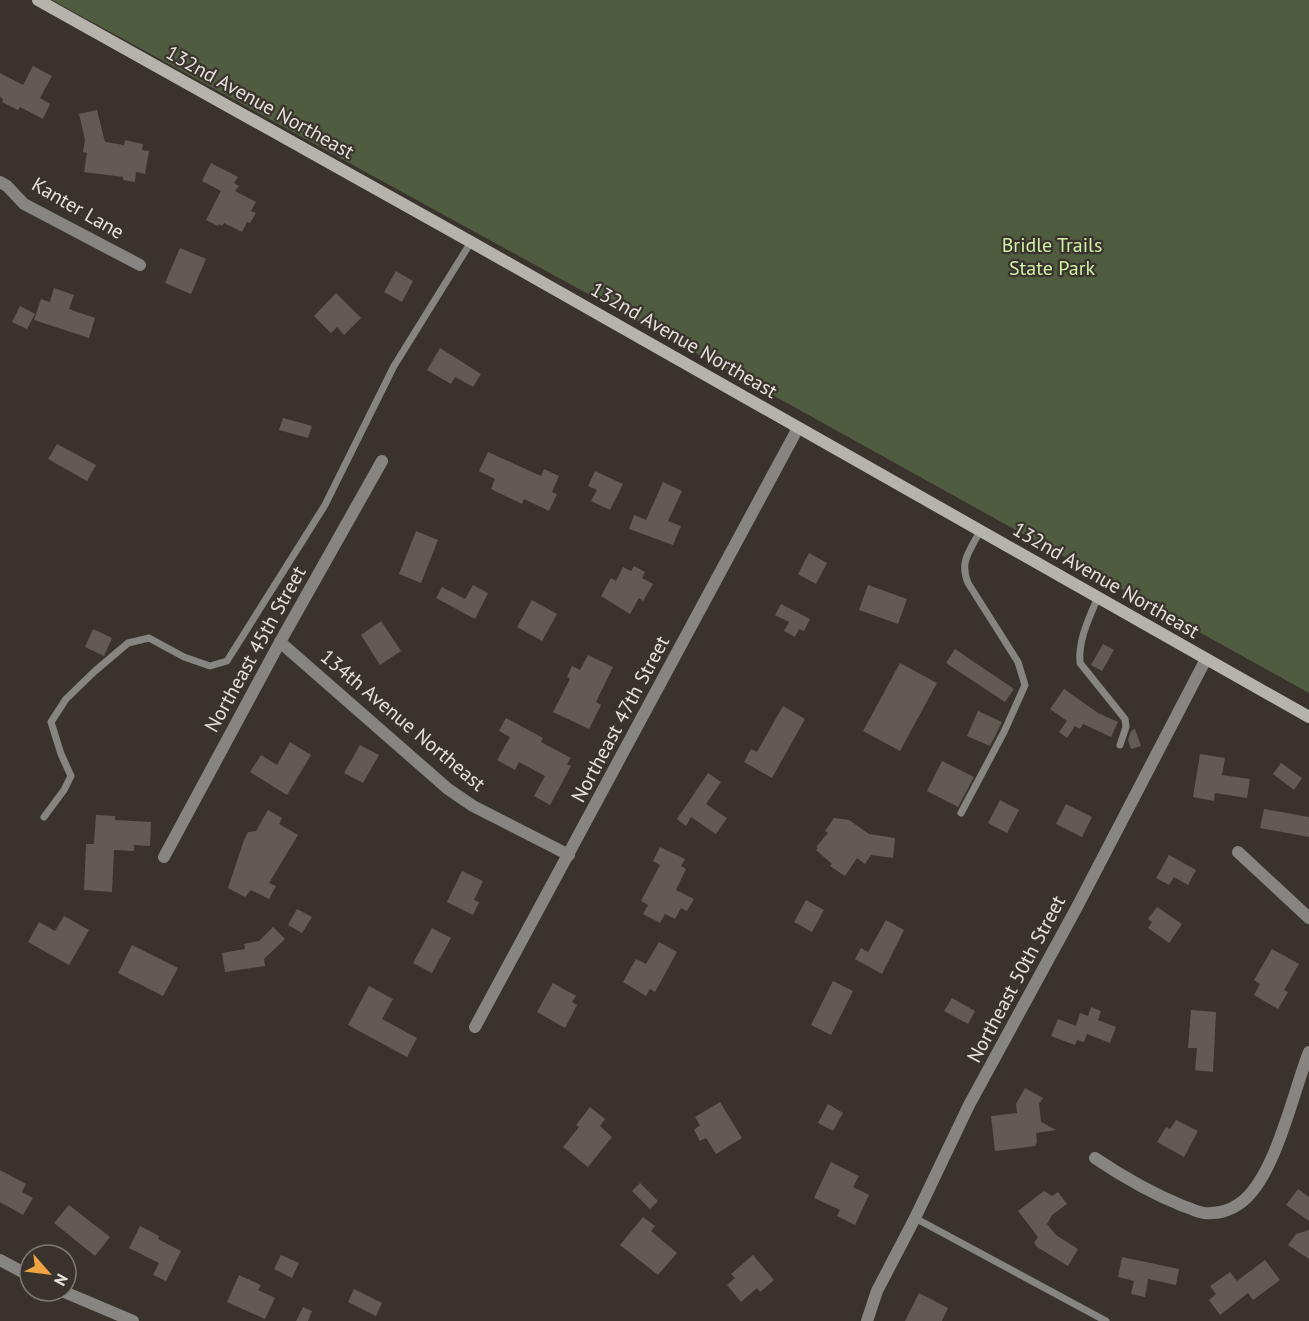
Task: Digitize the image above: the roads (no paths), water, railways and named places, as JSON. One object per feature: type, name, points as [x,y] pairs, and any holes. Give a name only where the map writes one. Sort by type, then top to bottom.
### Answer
[{"type":"street","name":"132nd Avenue Northeast","points":[[38,0],[471,242],[1309,717]]},
{"type":"street","name":"Kanter Lane","points":[[0,182],[24,204],[140,265]]},
{"type":"street","name":"Northeast 47th Street","points":[[475,1027],[798,428]]},
{"type":"street","name":"Northeast 45th Street","points":[[164,857],[280,642],[382,461]]},
{"type":"street","name":"134th Avenue Northeast","points":[[280,642],[448,789],[473,806],[569,855]]},
{"type":"street","name":"Northeast 50th Street","points":[[867,1321],[877,1291],[969,1105],[1071,917],[1206,659]]},
{"type":"street","points":[[1238,852],[1309,918]]},
{"type":"street","points":[[1095,1158],[1127,1180],[1202,1213],[1221,1213],[1240,1204],[1255,1188],[1269,1164],[1309,1052]]},
{"type":"street","points":[[0,1260],[18,1270]]},
{"type":"street","points":[[78,1298],[133,1321]]},
{"type":"lane","points":[[44,817],[64,790],[71,776],[51,722],[66,699],[95,671],[128,643],[149,638],[184,657],[210,666],[227,661],[325,505],[394,366],[471,242]]},
{"type":"lane","points":[[961,813],[1004,732],[1025,685],[1018,662],[968,583],[963,570],[965,559],[980,531]]},
{"type":"lane","points":[[1098,597],[1085,628],[1079,653],[1080,663],[1125,719],[1126,727],[1120,745]]},
{"type":"lane","points":[[915,1218],[1106,1321]]},
{"type":"park label","name":"Bridle Trails State Park","points":[[1052,256]]}]
